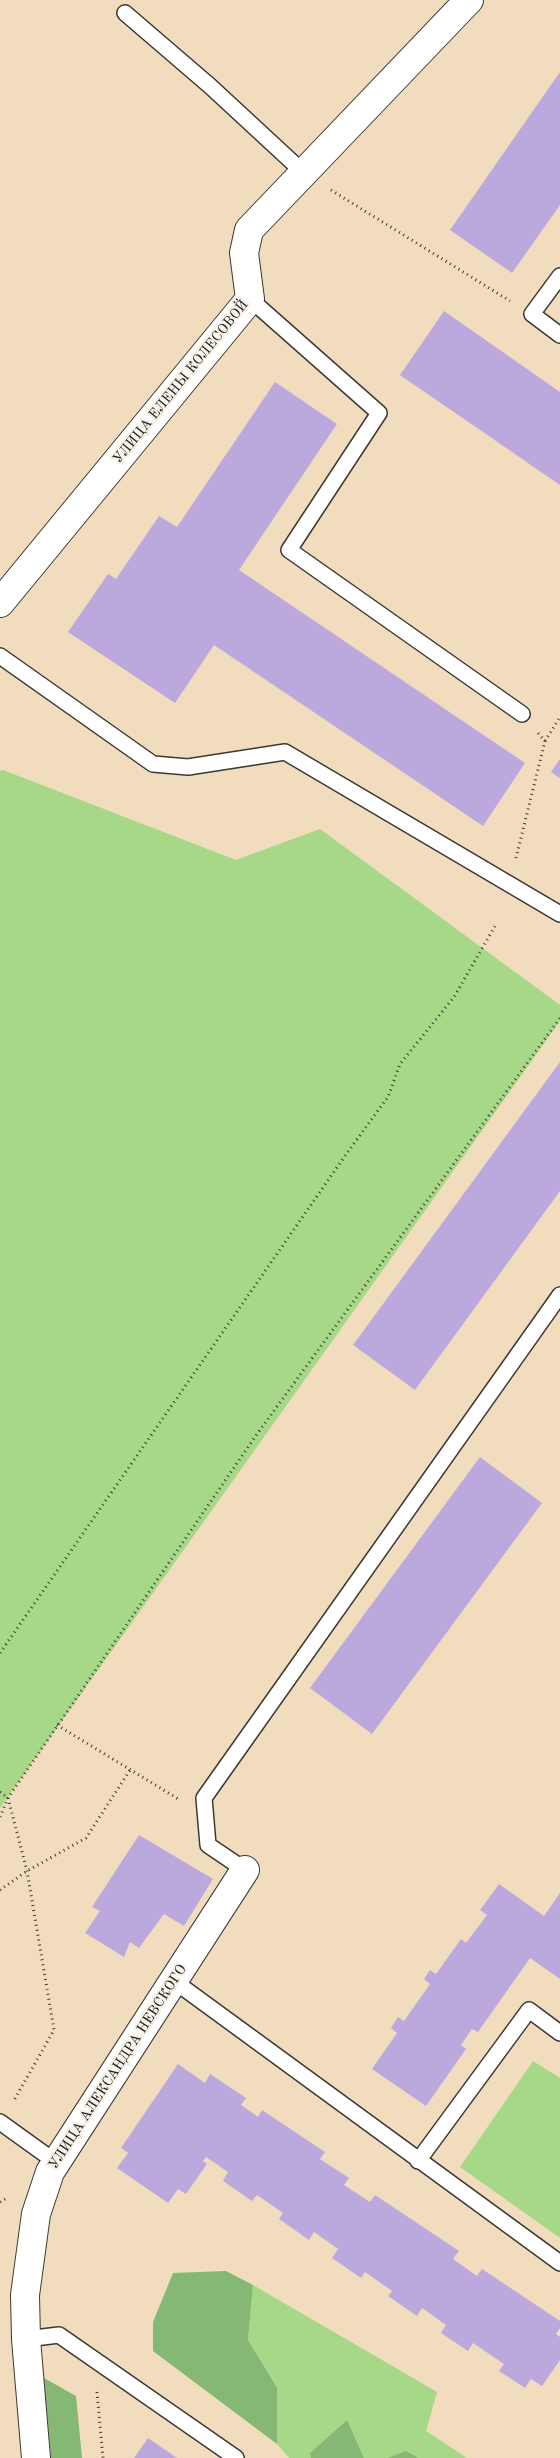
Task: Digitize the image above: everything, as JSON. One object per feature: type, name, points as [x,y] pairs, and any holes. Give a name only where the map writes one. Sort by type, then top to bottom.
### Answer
[{"type":"street","name":"УЛИЦА ЕЛЕНЫ КОЛЕСОВОЙ","points":[[0,602],[250,299],[244,253],[249,230],[469,0]]},
{"type":"street","name":"УЛИЦА АЛЕКСАНДРА НЕВСКОГО","points":[[36,2458],[26,2339],[25,2295],[30,2246],[36,2214],[50,2172],[245,1870]]},
{"type":"lane","points":[[125,14],[210,86],[304,173]]},
{"type":"lane","points":[[560,276],[532,314],[560,335]]},
{"type":"lane","points":[[250,299],[379,413],[289,550],[522,714]]},
{"type":"lane","points":[[0,656],[153,764],[188,768],[285,752],[560,914]]},
{"type":"lane","points":[[245,1870],[208,1845],[204,1798],[560,1295]]},
{"type":"lane","points":[[174,1981],[560,2264]]},
{"type":"lane","points":[[418,2161],[529,2010],[560,2033]]},
{"type":"lane","points":[[1,2122],[57,2162]]},
{"type":"lane","points":[[26,2339],[59,2335],[236,2458]]},
{"type":"path","points":[[304,173],[532,314]]},
{"type":"path","points":[[522,714],[545,742]]},
{"type":"path","points":[[510,883],[545,742],[560,718]]},
{"type":"path","points":[[0,1653],[347,1153],[388,1098],[400,1064],[454,997],[495,926]]},
{"type":"path","points":[[0,1817],[8,1798],[257,1434],[560,1018]]},
{"type":"path","points":[[57,1725],[206,1816]]},
{"type":"path","points":[[0,1890],[27,1871],[86,1838],[130,1770]]},
{"type":"path","points":[[0,1792],[8,1798],[27,1871],[54,2030],[1,2122]]},
{"type":"path","points":[[94,2361],[104,2458]]},
{"type":"green space","points":[[3,770],[236,860],[320,829],[560,1005],[560,1021],[0,1808],[0,771]]},
{"type":"green space","points":[[533,2061],[560,2078],[560,2238],[460,2167]]},
{"type":"green space","points":[[226,2271],[253,2285],[248,2340],[277,2387],[277,2444],[153,2351],[153,2322],[173,2273]]},
{"type":"green space","points":[[253,2285],[437,2392],[426,2431],[467,2458],[419,2458],[406,2451],[387,2458],[364,2458],[347,2420],[310,2453],[311,2458],[289,2458],[277,2444],[277,2386],[248,2340]]},
{"type":"green space","points":[[44,2378],[76,2396],[82,2458],[51,2458]]},
{"type":"green space","points":[[347,2420],[364,2458],[311,2458],[310,2453]]},
{"type":"green space","points":[[406,2451],[419,2458],[387,2458]]},
{"type":"building","points":[[560,72],[560,205],[512,273],[450,230]]},
{"type":"building","points":[[444,311],[560,392],[560,485],[400,375]]},
{"type":"building","points":[[275,382],[337,424],[239,570],[525,763],[483,826],[214,645],[175,703],[68,632],[108,574],[116,579],[159,516],[177,527]]},
{"type":"building","points":[[560,759],[560,778],[551,772]]},
{"type":"building","points":[[560,1062],[560,1191],[415,1390],[353,1345]]},
{"type":"building","points":[[480,1457],[542,1503],[372,1734],[310,1688]]},
{"type":"building","points":[[139,1835],[213,1879],[184,1926],[164,1914],[139,1948],[130,1942],[124,1957],[85,1933],[100,1911],[92,1907]]},
{"type":"building","points":[[499,1884],[544,1916],[560,1893],[560,1979],[530,1958],[478,2032],[472,2029],[461,2045],[466,2049],[426,2106],[372,2069],[397,2033],[391,2028],[398,2017],[404,2021],[430,1984],[424,1979],[430,1970],[436,1974],[461,1939],[466,1943],[487,1915],[480,1910]]},
{"type":"building","points":[[178,2064],[205,2083],[210,2074],[246,2098],[241,2105],[258,2117],[262,2110],[325,2152],[320,2159],[349,2178],[344,2185],[370,2202],[375,2195],[459,2251],[453,2259],[477,2276],[482,2269],[560,2321],[560,2328],[556,2334],[560,2337],[560,2360],[542,2386],[531,2379],[525,2388],[499,2371],[504,2364],[473,2343],[468,2351],[441,2333],[446,2325],[422,2308],[417,2316],[388,2296],[392,2291],[365,2272],[361,2278],[332,2258],[338,2249],[314,2232],[309,2240],[279,2219],[283,2213],[257,2195],[252,2201],[223,2181],[228,2172],[206,2157],[203,2161],[207,2164],[186,2194],[178,2189],[168,2203],[117,2168],[128,2153],[121,2148]]},
{"type":"building","points":[[148,2438],[177,2458],[134,2458]]}]
